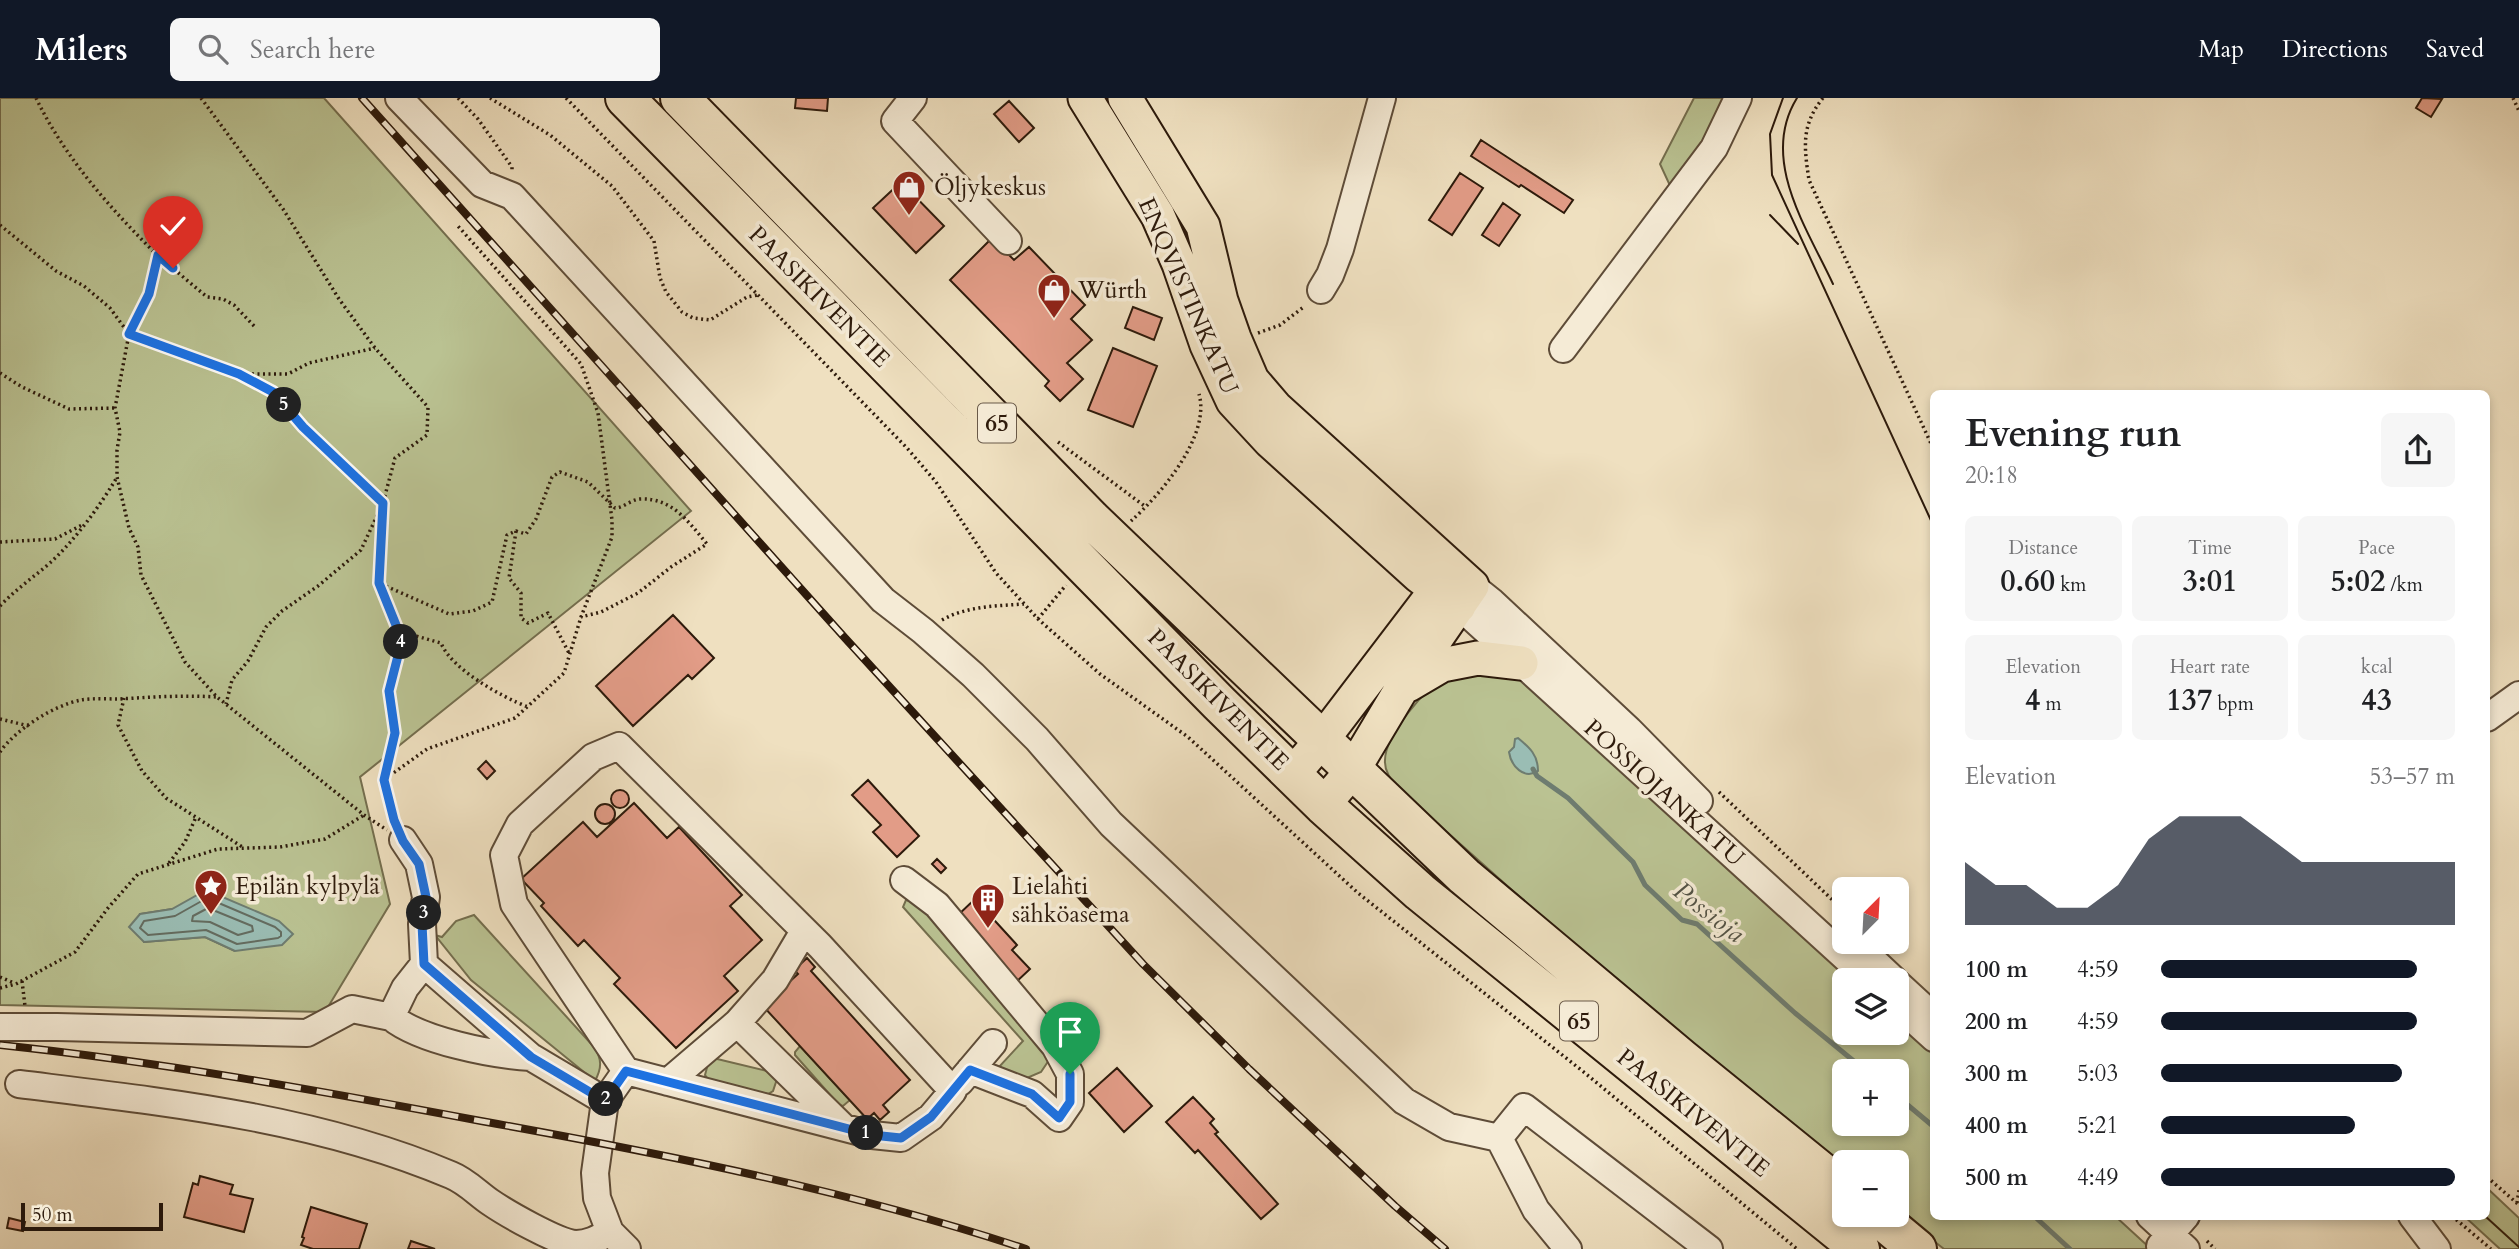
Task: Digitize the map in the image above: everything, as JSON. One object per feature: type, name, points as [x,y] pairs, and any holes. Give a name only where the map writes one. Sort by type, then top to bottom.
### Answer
[{"type":"highway","name":"PAASIKIVENTIE","points":[[625,98],[1323,805],[1420,892],[1860,1249]]},
{"type":"highway","name":"PAASIKIVENTIE","points":[[680,98],[1091,519],[1464,876],[1832,1180]]},
{"type":"highway","points":[[1891,1227],[1917,1249]]},
{"type":"main road","name":"ENQVISTINKATU","points":[[1084,98],[1158,216],[1208,345],[1233,401],[1270,441],[1383,544],[1455,588]]},
{"type":"main road","name":"ENQVISTINKATU","points":[[1125,98],[1203,226],[1221,301],[1252,380],[1276,408],[1455,588]]},
{"type":"main road","points":[[1292,775],[1455,588]]},
{"type":"main road","points":[[1323,805],[1353,770],[1402,688],[1455,588]]},
{"type":"main road","points":[[1402,688],[1441,665],[1478,658],[1521,663]]},
{"type":"street","points":[[399,98],[482,184],[512,196],[883,600],[973,675],[1037,739],[1111,824],[1404,1101],[1449,1127],[1499,1138]]},
{"type":"street","points":[[913,98],[895,121],[1008,241]]},
{"type":"street","points":[[1321,290],[1340,249],[1382,98]]},
{"type":"street","points":[[1563,349],[1714,148],[1738,98]]},
{"type":"street","name":"POSSIOJANKATU","points":[[1455,588],[1521,663],[1857,968]]},
{"type":"street","name":"POSSIOJANKATU","points":[[1455,588],[1492,602],[1609,711],[1685,789],[1832,924]]},
{"type":"street","points":[[2490,716],[2519,695]]},
{"type":"street","points":[[953,1091],[804,931],[619,746],[593,757],[520,824],[504,855],[514,904],[626,1071],[872,1135],[901,1138],[931,1117],[953,1091],[970,1070],[993,1043]]},
{"type":"street","points":[[391,1017],[405,988],[424,964],[422,924],[426,897],[419,864],[403,841]]},
{"type":"street","points":[[904,880],[937,905],[1055,1046],[1070,1074],[1070,1102],[1059,1118],[1032,1094],[970,1070]]},
{"type":"street","points":[[668,1082],[737,1023],[775,980],[804,931]]},
{"type":"street","points":[[1865,954],[1881,968]]},
{"type":"street","points":[[424,964],[531,1057],[605,1101]]},
{"type":"street","points":[[1909,994],[1930,1013]]},
{"type":"street","points":[[0,1027],[307,1033],[352,1009],[391,1017],[400,1024],[430,1036],[500,1055],[531,1057]]},
{"type":"street","points":[[1909,1015],[1930,1034]]},
{"type":"street","points":[[737,1023],[843,1127]]},
{"type":"street","points":[[19,1084],[172,1103],[319,1130],[424,1163],[460,1179],[491,1203],[556,1238],[574,1244],[618,1240],[597,1198],[595,1174],[605,1101],[626,1071]]},
{"type":"street","points":[[1499,1138],[1524,1107],[1709,1249]]},
{"type":"street","points":[[1499,1138],[1536,1210],[1568,1249]]},
{"type":"street","points":[[2136,1220],[2173,1239]]},
{"type":"street","points":[[2154,1220],[2173,1239]]},
{"type":"street","points":[[2415,1220],[2437,1249]]},
{"type":"path","points":[[36,98],[50,127],[110,208],[158,255],[207,297],[223,299],[234,305],[255,327]]},
{"type":"path","points":[[201,98],[283,209],[339,299],[375,348],[428,407],[427,435],[395,458],[383,503],[361,550],[318,586],[282,611],[266,627],[248,661],[232,680],[226,704]]},
{"type":"path","points":[[458,98],[478,119],[512,167],[512,196]]},
{"type":"path","points":[[490,98],[550,135],[612,186],[646,227],[654,241],[660,278],[666,292],[682,312],[693,318],[710,320],[747,297],[758,295]]},
{"type":"path","points":[[566,98],[907,448],[936,482],[996,573],[1038,619],[1100,674],[1188,737],[1358,893],[1585,1073],[1797,1249]]},
{"type":"path","points":[[1823,98],[1812,112],[1803,146],[1809,180],[1930,441]]},
{"type":"path","points":[[2513,98],[2519,111]]},
{"type":"path","points":[[0,225],[56,271],[93,293],[110,308],[129,334],[239,374],[273,392],[303,427],[383,503],[379,583],[402,640],[389,691],[395,733],[384,780],[394,820],[403,841]]},
{"type":"path","points":[[384,780],[427,749],[515,718],[564,673],[581,617],[612,537],[611,505],[598,413],[581,364],[457,225]]},
{"type":"path","points":[[0,988],[16,984],[75,952],[138,874],[218,849],[281,847],[325,839],[364,815],[217,697],[185,662],[141,575],[138,547],[130,528],[117,477],[120,432],[115,408],[129,334],[149,294],[158,255]]},
{"type":"path","points":[[1258,333],[1280,325],[1297,314],[1321,290]]},
{"type":"path","points":[[239,374],[288,374],[309,363],[375,348]]},
{"type":"path","points":[[0,373],[22,387],[69,409],[115,408]]},
{"type":"path","points":[[1130,522],[1172,479],[1188,449],[1201,417],[1201,398],[1197,388]]},
{"type":"path","points":[[1053,438],[1146,507]]},
{"type":"path","points":[[379,583],[449,614],[472,611],[492,602],[507,535],[516,531],[526,534],[536,519],[552,477],[560,472],[588,482],[611,505],[619,508],[639,499],[660,499],[687,521],[707,544],[638,593],[601,612],[581,617]]},
{"type":"path","points":[[0,606],[17,588],[50,563],[102,502],[117,477]]},
{"type":"path","points":[[0,542],[55,539],[84,524]]},
{"type":"path","points":[[516,531],[509,578],[521,593],[521,618],[528,623],[548,612],[570,655]]},
{"type":"path","points":[[1038,619],[1071,580]]},
{"type":"path","points":[[923,631],[956,613],[987,606],[1024,604]]},
{"type":"path","points":[[395,623],[409,634],[442,643],[444,651],[469,675],[485,683],[499,696],[528,707]]},
{"type":"path","points":[[0,752],[9,739],[55,709],[81,700],[182,694],[217,697]]},
{"type":"path","points":[[124,698],[118,725],[142,771],[166,798],[244,848]]},
{"type":"path","points":[[0,719],[29,726]]},
{"type":"path","points":[[167,865],[185,842],[196,817]]},
{"type":"path","points":[[0,977],[16,984]]},
{"type":"path","points":[[2490,1180],[2518,1204]]},
{"type":"path","points":[[2518,1204],[2519,1190]]},
{"type":"path","points":[[2457,1220],[2491,1249]]},
{"type":"green space","points":[[0,98],[324,98],[691,511],[360,777],[390,904],[325,1012],[0,1005]],"holes":[[[172,909],[235,951],[205,937],[144,942],[140,914]]]},
{"type":"green space","points":[[1694,98],[1730,98],[1672,190],[1660,164]]},
{"type":"green space","points":[[1490,668],[1524,677],[1844,968],[1832,968],[1832,1045],[1909,1045],[1909,1027],[1930,1045],[1930,1220],[2119,1220],[2151,1249],[1944,1249],[1909,1221],[1909,1150],[1832,1150],[1832,1159],[1579,950],[1402,792],[1390,778],[1385,760],[1399,725],[1418,700],[1452,673]]},
{"type":"green space","points":[[906,900],[918,903],[1051,1057],[1041,1072],[1027,1078],[998,1068],[1023,1041],[903,907]]},
{"type":"green space","points":[[474,915],[594,1047],[600,1064],[595,1081],[471,980],[435,935],[442,937],[456,921]]},
{"type":"green space","points":[[800,1046],[850,1100],[843,1106],[839,1105],[795,1055]]},
{"type":"green space","points":[[713,1058],[771,1072],[777,1079],[773,1091],[768,1094],[708,1079],[705,1075],[709,1060]]},
{"type":"green space","points":[[2490,1191],[2519,1218],[2519,1249],[2500,1249],[2468,1220],[2490,1220]]},
{"type":"water","points":[[1518,738],[1537,760],[1538,771],[1523,773],[1512,762],[1509,752]]},
{"type":"water","points":[[206,890],[279,921],[293,934],[282,945],[235,951],[205,937],[144,942],[129,927],[140,914],[172,909]]},
{"type":"building","points":[[796,98],[828,98],[827,111],[795,108]]},
{"type":"building","points":[[2422,98],[2442,99],[2431,117],[2416,108]]},
{"type":"building","points":[[1009,101],[1034,128],[1019,142],[994,114]]},
{"type":"building","points":[[1481,140],[1573,200],[1564,213],[1471,156]]},
{"type":"building","points":[[1460,173],[1483,188],[1452,235],[1429,220]]},
{"type":"building","name":"Öljykeskus","points":[[901,182],[944,226],[916,253],[873,208]]},
{"type":"building","points":[[1503,203],[1520,215],[1499,246],[1482,235]]},
{"type":"building","points":[[992,238],[1014,260],[1029,247],[1085,305],[1071,319],[1092,340],[1067,363],[1083,379],[1060,401],[1045,386],[1049,381],[950,280]]},
{"type":"building","points":[[1133,307],[1162,318],[1154,340],[1125,328]]},
{"type":"building","points":[[1113,348],[1157,366],[1133,427],[1088,410]]},
{"type":"building","points":[[673,615],[714,658],[692,679],[688,675],[633,726],[596,686]]},
{"type":"building","points":[[486,761],[495,771],[487,779],[478,769]]},
{"type":"building","points":[[868,780],[919,836],[897,857],[873,832],[881,825],[852,795]]},
{"type":"building","points":[[620,790],[626,793],[629,799],[626,805],[620,808],[614,805],[611,799],[614,793]]},
{"type":"building","points":[[634,803],[667,838],[679,827],[742,895],[730,906],[762,940],[724,976],[738,991],[676,1048],[614,984],[620,978],[584,940],[578,946],[541,906],[544,903],[521,879],[583,822],[597,837]]},
{"type":"building","points":[[605,804],[612,807],[615,814],[612,821],[605,824],[598,821],[595,814],[598,807]]},
{"type":"building","points":[[937,859],[946,868],[941,873],[932,864]]},
{"type":"building","name":"Lielahti sähköasema","points":[[975,899],[1017,945],[1012,950],[1030,969],[1013,985],[958,915]]},
{"type":"building","points":[[807,958],[815,967],[811,971],[910,1080],[883,1105],[889,1112],[880,1120],[874,1113],[867,1119],[763,1006],[798,974],[794,970]]},
{"type":"building","points":[[1117,1068],[1152,1106],[1124,1132],[1089,1093]]},
{"type":"building","points":[[1193,1097],[1214,1119],[1210,1123],[1218,1132],[1215,1134],[1278,1204],[1261,1219],[1198,1150],[1195,1153],[1166,1122]]},
{"type":"building","points":[[200,1176],[233,1185],[230,1194],[253,1199],[244,1232],[184,1217],[193,1183],[198,1185]]},
{"type":"building","points":[[311,1207],[367,1224],[359,1249],[313,1249],[301,1245]]},
{"type":"building","points":[[9,1218],[25,1222],[23,1231],[7,1228]]},
{"type":"building","points":[[411,1241],[435,1249],[408,1249]]},
{"type":"waterway","name":"Possioja","points":[[1533,769],[1537,776],[1568,798],[1633,862],[1645,885],[1682,920],[1697,924],[1795,1013],[1851,1059]]},
{"type":"waterway","name":"Possioja","points":[[1909,1106],[1930,1124]]},
{"type":"waterway","name":"Possioja","points":[[2038,1220],[2070,1249]]},
{"type":"tram line","points":[[1783,98],[1770,134],[1772,175],[1930,518]]},
{"type":"tram line","points":[[1797,98],[1787,121],[1783,145],[1785,169],[1800,217],[1833,284]]},
{"type":"tram line","points":[[1770,215],[1798,244]]},
{"type":"tram line","points":[[2489,1220],[2519,1247]]},
{"type":"railway","points":[[362,98],[845,638],[1143,964],[1249,1069],[1395,1206],[1445,1249]]},
{"type":"railway","points":[[0,1045],[241,1078],[618,1147],[824,1191],[1026,1249]]},
{"type":"place","name":"Öljykeskus","points":[[909,217]]},
{"type":"place","name":"Würth","points":[[1054,320]]},
{"type":"place","name":"Epilän kylpylä","points":[[211,916]]},
{"type":"place","name":"Lielahti sähköasema","points":[[988,930]]},
{"type":"route","points":[[173,268],[158,255],[149,294],[129,334],[239,374],[273,392],[303,427],[383,503],[379,583],[402,640],[389,691],[395,733],[384,780],[394,820],[403,841],[419,864],[426,897],[422,924],[424,964],[531,1057],[605,1101],[626,1071],[872,1135],[901,1138],[931,1117],[970,1070],[1032,1094],[1059,1118],[1070,1102],[1070,1074]]}]
